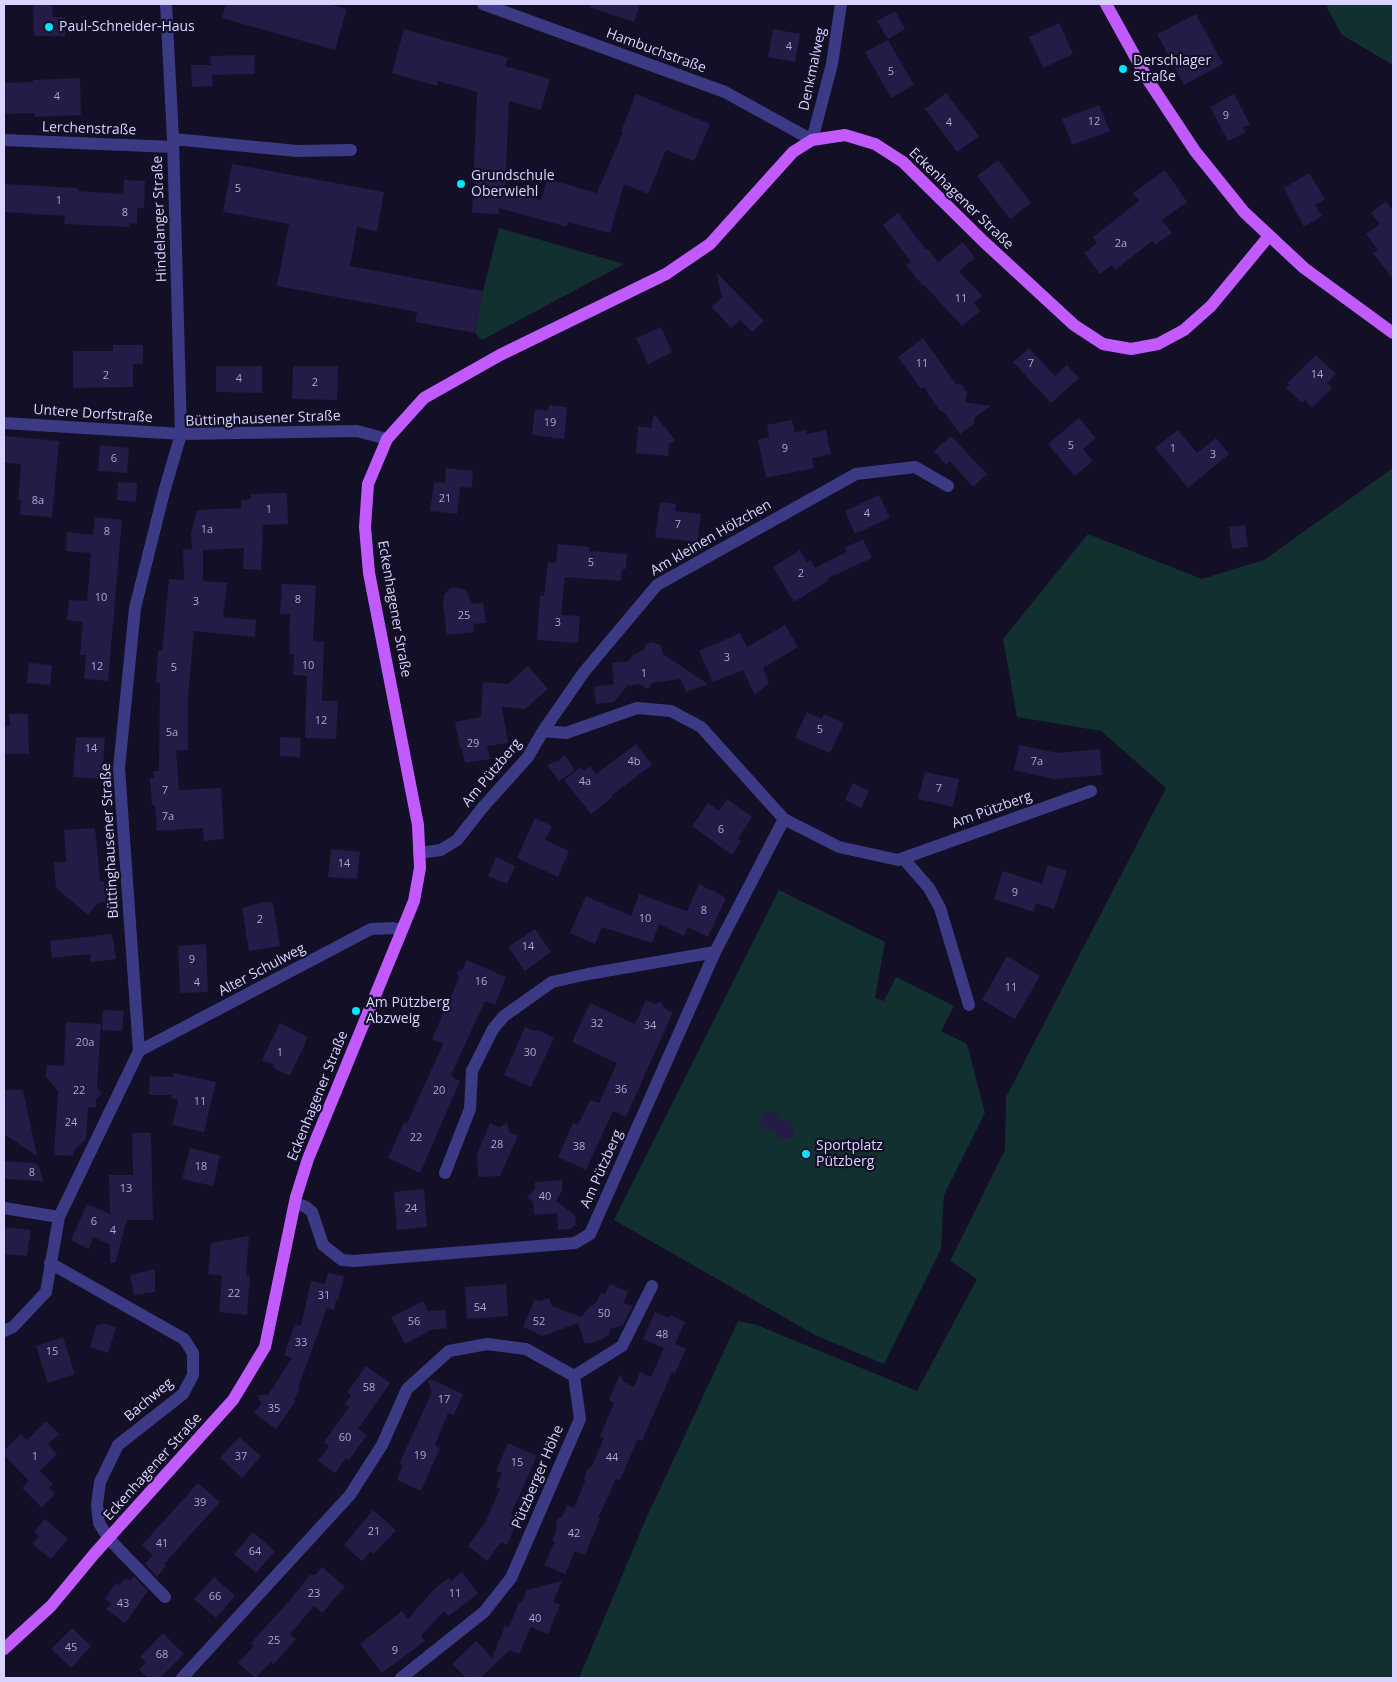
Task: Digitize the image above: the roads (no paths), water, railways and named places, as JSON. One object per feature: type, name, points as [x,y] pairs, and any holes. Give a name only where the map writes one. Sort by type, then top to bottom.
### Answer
[{"type":"main road","points":[[1106,4],[1148,80],[1196,151],[1244,212],[1304,268],[1393,334]]},
{"type":"main road","name":"Eckenhagener Straße","points":[[4,1649],[51,1606],[109,1538],[233,1400],[265,1347],[295,1203],[308,1159],[402,930],[416,891],[420,868],[418,825],[369,573],[365,527],[368,484],[387,439],[424,398],[500,355],[666,274],[710,244],[793,152],[812,140],[845,135],[875,144],[903,162],[983,241],[1074,325],[1104,344],[1131,349],[1158,344],[1184,330],[1210,306],[1269,236]]},
{"type":"street","name":"Hindelanger Straße","points":[[166,4],[173,143],[181,434]]},
{"type":"street","name":"Hambuchstraße","points":[[483,4],[726,92],[812,140]]},
{"type":"street","name":"Denkmalweg","points":[[812,140],[832,64],[841,4]]},
{"type":"street","name":"Lerchenstraße","points":[[4,140],[173,143],[297,151],[350,150]]},
{"type":"street","name":"Untere Dorfstraße","points":[[4,423],[181,434]]},
{"type":"street","name":"Büttinghausener Straße","points":[[4,1331],[13,1327],[46,1292],[59,1217],[139,1051],[119,768],[135,608],[164,492],[181,434],[357,431],[387,439]]},
{"type":"street","name":"Am kleinen Hölzchen","points":[[543,731],[584,672],[657,585],[856,474],[915,467],[948,486]]},
{"type":"street","name":"Am Pützberg","points":[[419,853],[441,850],[458,840],[483,807],[528,757],[543,731],[566,733],[638,708],[671,712],[701,727],[784,819],[839,847],[898,860],[1091,790]]},
{"type":"street","name":"Am Pützberg","points":[[295,1203],[306,1207],[312,1212],[323,1245],[342,1260],[364,1261],[575,1243],[590,1234],[715,952],[784,819]]},
{"type":"street","points":[[902,858],[929,888],[940,908],[969,1005]]},
{"type":"street","name":"Alter Schulweg","points":[[139,1051],[371,929],[393,928],[402,930]]},
{"type":"street","points":[[446,1173],[470,1109],[472,1071],[493,1029],[504,1016],[552,982],[715,952]]},
{"type":"street","points":[[4,1208],[59,1217]]},
{"type":"street","name":"Bachweg","points":[[50,1263],[184,1339],[193,1353],[193,1375],[184,1394],[118,1445],[100,1482],[97,1505],[99,1523],[109,1538],[165,1597]]},
{"type":"street","points":[[182,1678],[350,1495],[382,1445],[407,1389],[449,1351],[487,1344],[526,1348],[574,1376],[622,1346],[652,1286]]},
{"type":"street","name":"Pützberger Höhe","points":[[401,1678],[484,1612],[511,1578],[580,1419],[574,1376]]},
{"type":"place","name":"Paul-Schneider-Haus","points":[[49,27]]},
{"type":"place","name":"Derschlager Straße","points":[[1123,69]]},
{"type":"place","name":"Grundschule Oberwiehl","points":[[461,184]]},
{"type":"place","name":"Am Pützberg Abzweig","points":[[356,1011]]},
{"type":"place","name":"Sportplatz Pützberg","points":[[806,1154]]}]
